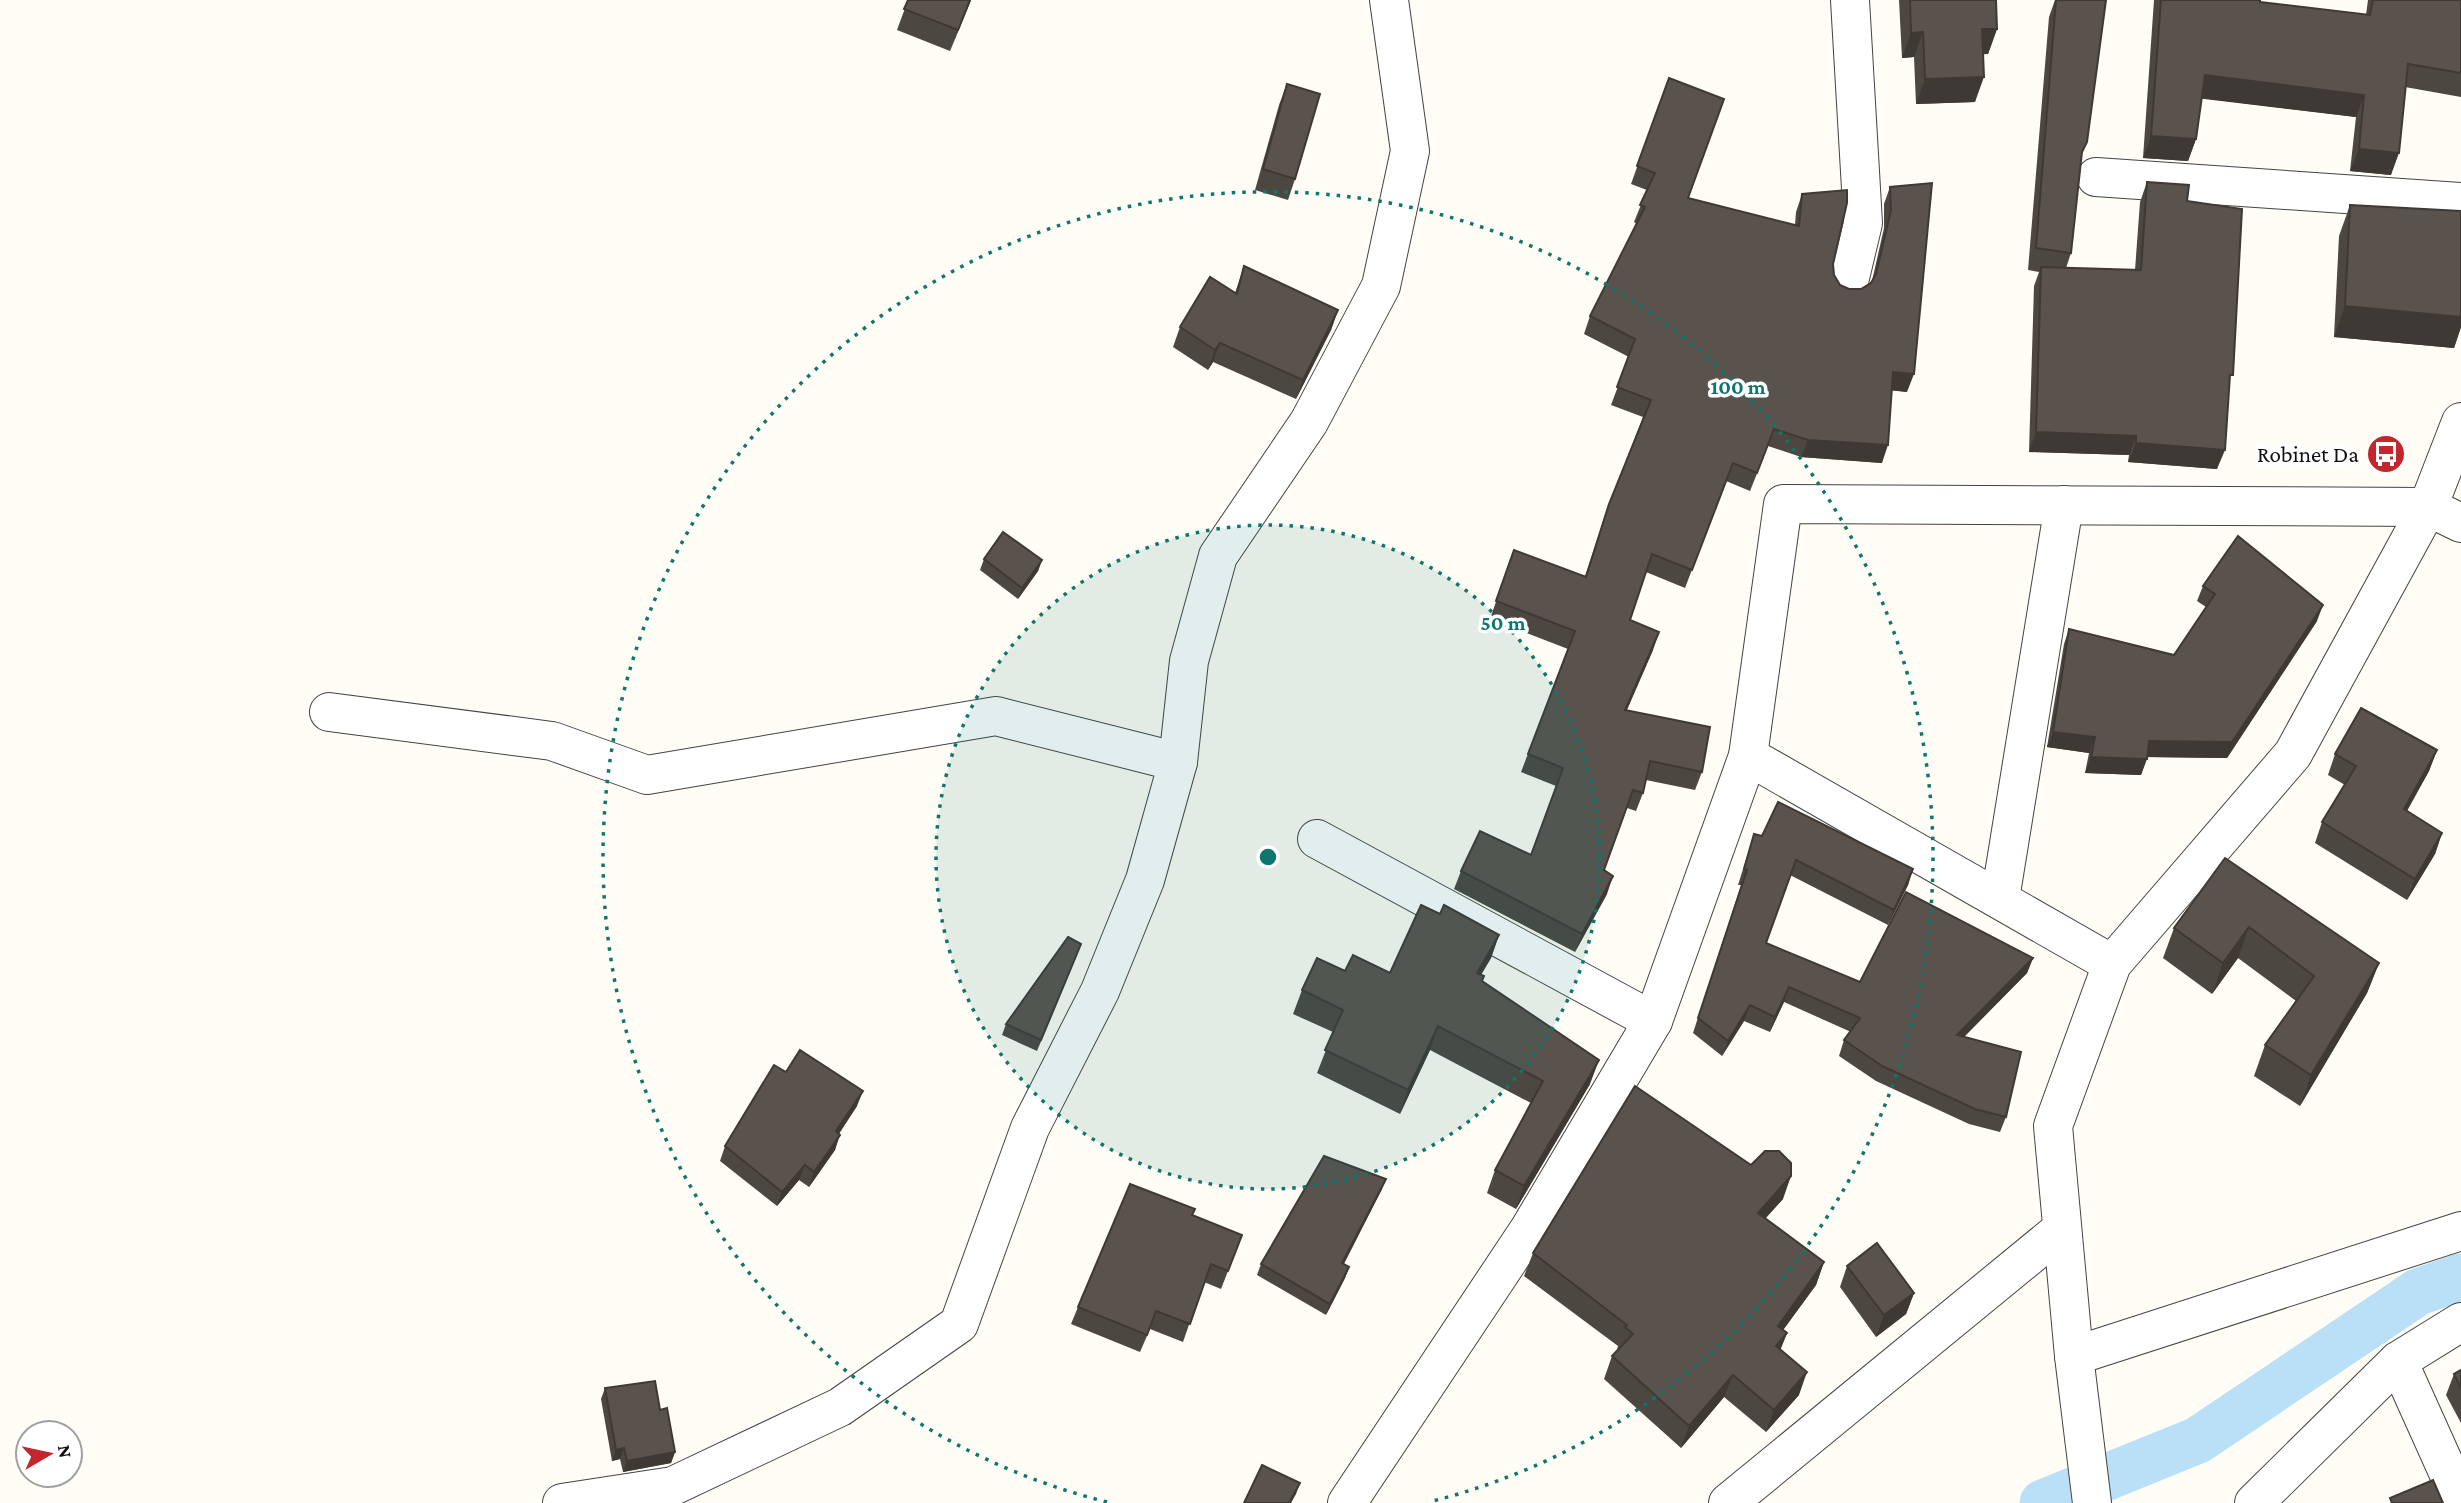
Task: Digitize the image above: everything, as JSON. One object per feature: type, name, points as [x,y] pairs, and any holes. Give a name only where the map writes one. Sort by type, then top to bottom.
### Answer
[{"type":"street","points":[[562,1503],[673,1486],[840,1407],[960,1325],[1030,1128],[1100,991],[1145,880],[1178,762],[1189,661],[1218,556],[1310,422],[1381,286],[1410,151],[1390,0]]},
{"type":"street","points":[[1848,286],[1863,223],[1850,0]]},
{"type":"street","points":[[2096,177],[2461,202]]},
{"type":"street","points":[[2092,1503],[2074,1356],[2053,1126],[2112,964],[2293,754],[2445,515],[2461,422]]},
{"type":"street","points":[[1347,1503],[1530,1228],[1653,1021],[1748,756],[1783,504],[2064,505],[2445,515]]},
{"type":"street","points":[[2000,899],[2064,505]]},
{"type":"street","points":[[329,712],[552,741],[647,775],[996,716],[1178,762]]},
{"type":"street","points":[[1748,756],[2112,964]]},
{"type":"street","points":[[1317,839],[1653,1021]]},
{"type":"street","points":[[1728,1503],[2062,1229]]},
{"type":"street","points":[[2074,1356],[2461,1231]]},
{"type":"street","points":[[2254,1503],[2398,1361],[2461,1322]]},
{"type":"street","points":[[2398,1361],[2461,1502]]},
{"type":"building","points":[[908,0],[970,0],[958,30],[904,9]]},
{"type":"building","points":[[1910,0],[1996,0],[1997,29],[1982,29],[1984,77],[1925,79],[1923,32],[1911,33]]},
{"type":"building","points":[[2056,0],[2106,0],[2087,142],[2082,152],[2071,253],[2036,248]]},
{"type":"building","points":[[2161,0],[2260,0],[2370,15],[2373,0],[2461,0],[2461,73],[2408,64],[2399,153],[2359,149],[2364,95],[2205,75],[2196,139],[2151,136]]},
{"type":"building","points":[[1669,78],[1724,99],[1688,198],[1799,226],[1802,194],[1847,190],[1847,203],[1833,264],[1834,275],[1840,285],[1849,289],[1861,289],[1871,283],[1876,274],[1891,210],[1890,187],[1932,183],[1914,374],[1893,372],[1888,445],[1808,440],[1774,429],[1757,473],[1733,463],[1692,570],[1652,554],[1630,620],[1659,632],[1625,710],[1710,727],[1702,772],[1650,761],[1643,793],[1633,790],[1604,870],[1613,876],[1582,934],[1461,871],[1480,831],[1531,855],[1563,768],[1528,754],[1575,631],[1496,601],[1514,550],[1586,577],[1609,504],[1651,400],[1617,387],[1635,339],[1590,316],[1645,207],[1640,205],[1655,173],[1637,166]]},
{"type":"building","points":[[1287,84],[1320,94],[1295,179],[1263,169]]},
{"type":"building","points":[[2147,182],[2189,185],[2187,201],[2242,209],[2233,375],[2230,375],[2225,450],[2136,443],[2136,436],[2036,432],[2041,267],[2141,270]]},
{"type":"building","points":[[2350,205],[2461,211],[2461,317],[2345,306]]},
{"type":"building","points":[[1244,266],[1338,310],[1303,380],[1220,343],[1215,350],[1180,327],[1210,277],[1237,294]]},
{"type":"building","points":[[1003,532],[1042,560],[1022,588],[984,559]]},
{"type":"building","points":[[2238,536],[2323,605],[2232,742],[2149,741],[2147,759],[2091,757],[2095,737],[2053,732],[2069,629],[2174,655],[2215,594],[2203,586]]},
{"type":"building","points":[[2361,708],[2437,750],[2404,809],[2442,833],[2415,879],[2322,822],[2356,766],[2335,754]]},
{"type":"building","points":[[1778,802],[1913,869],[1894,910],[1796,860],[1766,943],[1860,982],[1906,892],[2033,958],[1957,1035],[2021,1052],[2006,1117],[1975,1109],[1882,1066],[1844,1040],[1860,1018],[1789,987],[1775,1017],[1750,1005],[1728,1041],[1698,1018],[1747,870],[1744,869],[1754,834],[1762,836]]},
{"type":"building","points":[[2225,858],[2379,963],[2311,1075],[2265,1045],[2314,976],[2249,927],[2223,963],[2174,928]]},
{"type":"building","points":[[1421,905],[1440,914],[1444,905],[1499,935],[1477,973],[1484,976],[1482,981],[1599,1060],[1524,1186],[1495,1170],[1543,1081],[1438,1026],[1408,1090],[1325,1050],[1343,1010],[1302,990],[1317,958],[1345,971],[1353,955],[1390,973]]},
{"type":"building","points":[[1068,937],[1081,944],[1041,1040],[1006,1024]]},
{"type":"building","points":[[800,1050],[863,1091],[836,1131],[840,1135],[814,1172],[805,1165],[782,1192],[725,1146],[774,1065],[786,1072]]},
{"type":"building","points":[[1635,1086],[1751,1165],[1765,1151],[1779,1151],[1791,1163],[1791,1176],[1758,1213],[1824,1262],[1778,1326],[1787,1333],[1776,1346],[1807,1372],[1774,1410],[1733,1375],[1689,1426],[1612,1356],[1633,1334],[1625,1327],[1627,1325],[1533,1253]]},
{"type":"building","points":[[1324,1156],[1386,1179],[1342,1263],[1349,1267],[1330,1304],[1261,1264]]},
{"type":"building","points":[[1130,1184],[1195,1209],[1192,1215],[1242,1235],[1228,1271],[1211,1264],[1190,1324],[1156,1311],[1147,1335],[1078,1307]]},
{"type":"building","points":[[1877,1243],[1914,1293],[1884,1315],[1847,1266]]},
{"type":"building","points":[[2461,1370],[2461,1388],[2454,1374]]},
{"type":"building","points":[[655,1381],[660,1410],[667,1408],[675,1452],[627,1461],[624,1448],[616,1450],[605,1388]]},
{"type":"building","points":[[1262,1465],[1300,1483],[1289,1503],[1244,1503]]},
{"type":"building","points":[[2433,1480],[2443,1503],[2392,1503],[2390,1498]]},
{"type":"waterway","points":[[2043,1503],[2198,1440],[2418,1292],[2461,1277]]},
{"type":"place","name":"Robinet Da","points":[[2386,454]]}]
